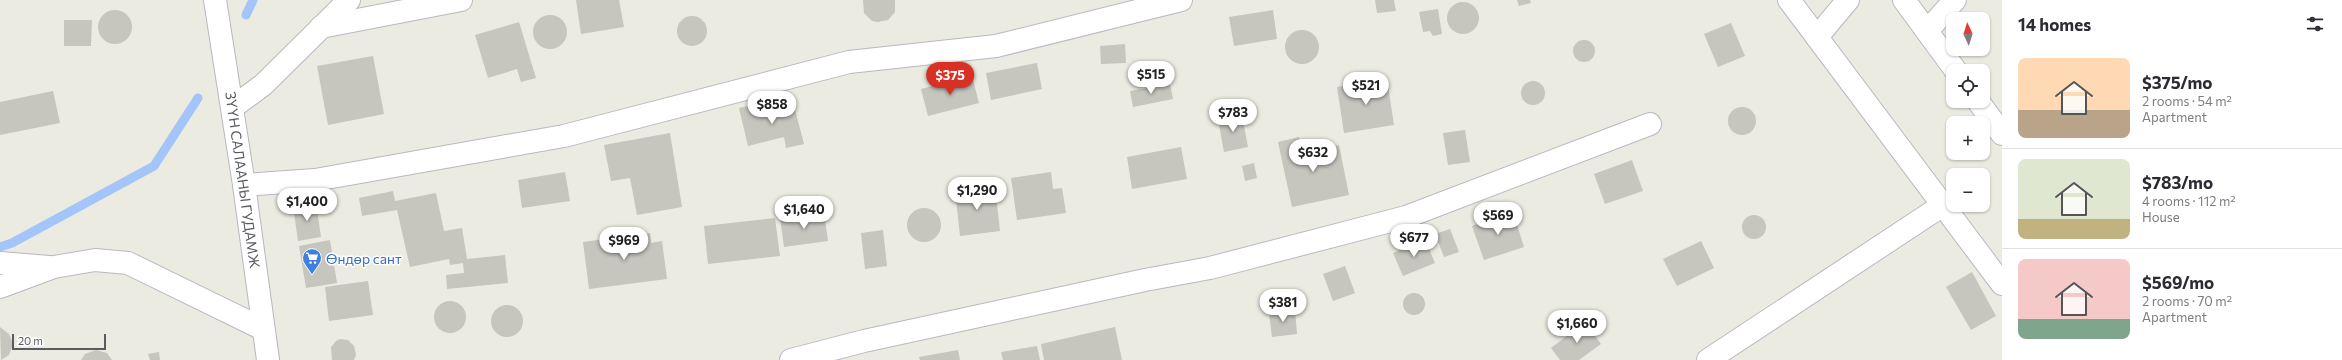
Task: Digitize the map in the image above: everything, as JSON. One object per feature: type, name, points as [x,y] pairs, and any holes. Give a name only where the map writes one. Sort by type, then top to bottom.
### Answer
[{"type":"street","points":[[233,107],[263,85],[349,0]]},
{"type":"street","points":[[321,27],[460,0]]},
{"type":"street","points":[[244,185],[315,180],[564,136],[849,62],[996,46],[1181,0]]},
{"type":"street","points":[[1789,0],[2002,284]]},
{"type":"street","points":[[1817,37],[1848,0]]},
{"type":"street","points":[[1904,0],[1951,64]]},
{"type":"street","points":[[1927,31],[1955,0]]},
{"type":"street","name":"ЗҮҮН САЛААНЫ ГУДАМЖ","points":[[217,9],[233,107],[268,360]]},
{"type":"street","points":[[1983,108],[2002,134]]},
{"type":"street","points":[[791,360],[919,329],[1145,280],[1210,268],[1406,217],[1650,124]]},
{"type":"street","points":[[1708,360],[1942,205]]},
{"type":"street","points":[[0,287],[54,267],[95,260],[128,264],[264,329]]},
{"type":"street","points":[[0,263],[54,267]]},
{"type":"building","points":[[576,0],[619,0],[624,27],[581,34]]},
{"type":"building","points":[[863,0],[895,0],[895,12],[888,20],[878,22],[872,21],[864,13]]},
{"type":"building","points":[[1375,0],[1394,0],[1396,11],[1377,13]]},
{"type":"building","points":[[1517,0],[1530,0],[1531,3],[1519,6]]},
{"type":"building","points":[[1460,2],[1466,2],[1476,9],[1479,18],[1478,24],[1472,31],[1466,34],[1460,34],[1450,27],[1447,21],[1447,15],[1454,5]]},
{"type":"building","points":[[1438,9],[1442,34],[1433,36],[1430,31],[1423,32],[1419,12]]},
{"type":"building","points":[[118,10],[127,15],[131,20],[131,34],[127,39],[122,43],[112,44],[108,43],[99,34],[98,24],[99,20],[108,11]]},
{"type":"building","points":[[1273,10],[1277,39],[1234,46],[1229,17]]},
{"type":"building","points":[[547,15],[553,15],[562,20],[566,26],[566,38],[562,44],[553,49],[547,49],[538,44],[533,35],[533,29],[538,20]]},
{"type":"building","points":[[692,16],[703,20],[707,31],[703,42],[692,46],[681,42],[677,31],[681,20]]},
{"type":"building","points":[[64,20],[92,20],[91,46],[64,46]]},
{"type":"building","points":[[519,22],[536,78],[521,82],[517,69],[488,78],[475,35]]},
{"type":"building","points":[[1731,23],[1745,56],[1718,67],[1704,34]]},
{"type":"building","points":[[1299,30],[1305,30],[1309,31],[1316,37],[1319,47],[1318,54],[1312,61],[1305,64],[1299,64],[1295,63],[1288,57],[1285,50],[1285,44],[1286,40],[1292,33]]},
{"type":"building","points":[[1584,40],[1592,43],[1595,51],[1592,59],[1584,62],[1576,59],[1573,51],[1576,43]]},
{"type":"building","points":[[1125,44],[1126,63],[1101,64],[1100,46]]},
{"type":"building","points":[[373,56],[384,114],[328,125],[317,66]]},
{"type":"building","points":[[1037,63],[1042,89],[991,100],[986,73]]},
{"type":"building","points":[[972,76],[979,103],[928,116],[921,89]]},
{"type":"building","points":[[1387,79],[1394,125],[1344,133],[1337,87]]},
{"type":"building","points":[[1533,81],[1541,85],[1545,93],[1541,101],[1533,105],[1525,101],[1521,93],[1525,85]]},
{"type":"building","points":[[1170,84],[1173,99],[1133,107],[1130,91]]},
{"type":"building","points":[[53,91],[60,123],[0,135],[0,102]]},
{"type":"building","points":[[793,102],[804,144],[786,148],[784,137],[748,146],[739,108],[758,104],[759,110]]},
{"type":"building","points":[[1742,107],[1752,111],[1756,121],[1752,131],[1742,135],[1732,131],[1728,121],[1732,111]]},
{"type":"building","points":[[1242,115],[1248,147],[1224,152],[1218,119]]},
{"type":"building","points":[[1465,130],[1470,162],[1448,165],[1443,133]]},
{"type":"building","points":[[670,133],[682,207],[637,215],[630,178],[611,181],[604,145]]},
{"type":"building","points":[[1299,137],[1302,153],[1339,145],[1349,195],[1292,207],[1278,142]]},
{"type":"building","points":[[1181,147],[1187,179],[1132,189],[1127,157]]},
{"type":"building","points":[[1632,160],[1643,191],[1605,204],[1594,174]]},
{"type":"building","points":[[1254,163],[1257,178],[1245,181],[1242,166]]},
{"type":"building","points":[[565,172],[570,201],[522,208],[518,180]]},
{"type":"building","points":[[1051,172],[1053,189],[1062,188],[1066,213],[1017,220],[1011,178]]},
{"type":"building","points":[[995,186],[1000,231],[960,236],[955,190]]},
{"type":"building","points":[[393,191],[395,201],[436,193],[444,231],[462,228],[467,259],[505,255],[508,283],[447,289],[446,275],[464,273],[463,263],[450,265],[449,259],[410,267],[397,210],[362,216],[359,198]]},
{"type":"building","points":[[316,203],[321,237],[298,241],[293,206]]},
{"type":"building","points":[[927,208],[936,213],[940,218],[940,232],[936,237],[931,241],[921,242],[917,241],[908,232],[907,222],[908,218],[917,209]]},
{"type":"building","points":[[824,212],[828,241],[784,247],[780,218]]},
{"type":"building","points":[[1513,212],[1524,247],[1484,260],[1472,226]]},
{"type":"building","points":[[1754,215],[1763,218],[1766,227],[1763,236],[1754,239],[1745,236],[1742,227],[1745,218]]},
{"type":"building","points":[[775,218],[780,256],[708,264],[704,226]]},
{"type":"building","points":[[1450,229],[1459,252],[1444,257],[1435,234]]},
{"type":"building","points":[[883,230],[887,266],[865,269],[861,233]]},
{"type":"building","points":[[650,233],[651,243],[662,241],[667,279],[589,289],[583,242]]},
{"type":"building","points":[[1425,239],[1435,263],[1403,276],[1393,253]]},
{"type":"building","points":[[330,240],[337,283],[306,288],[299,246]]},
{"type":"building","points":[[1701,241],[1714,268],[1677,286],[1663,259]]},
{"type":"building","points":[[1345,266],[1355,293],[1333,301],[1323,274]]},
{"type":"building","points":[[1972,272],[1996,316],[1971,330],[1946,287]]},
{"type":"building","points":[[368,281],[373,315],[329,321],[325,287]]},
{"type":"building","points":[[1414,293],[1422,296],[1425,304],[1422,312],[1414,315],[1406,312],[1403,304],[1406,296]]},
{"type":"building","points":[[447,301],[453,301],[463,308],[466,317],[465,323],[459,330],[453,333],[447,333],[437,326],[434,320],[434,314],[441,304]]},
{"type":"building","points":[[507,305],[518,310],[523,321],[518,332],[507,337],[496,332],[491,321],[496,310]]},
{"type":"building","points":[[1295,310],[1297,334],[1272,337],[1269,313]]},
{"type":"building","points":[[1585,322],[1601,344],[1579,360],[1560,360],[1551,348]]},
{"type":"building","points":[[0,327],[9,334],[13,344],[9,355],[1,360]]},
{"type":"building","points":[[1115,327],[1122,360],[1044,360],[1041,344]]},
{"type":"building","points":[[340,339],[348,340],[354,346],[356,355],[354,360],[332,360],[331,347]]},
{"type":"building","points":[[1037,346],[1040,360],[1003,360],[1001,352]]},
{"type":"building","points":[[96,350],[107,353],[112,360],[81,360],[85,354]]},
{"type":"building","points":[[958,350],[960,360],[920,360],[919,357]]},
{"type":"building","points":[[159,352],[160,360],[150,360],[148,354]]},
{"type":"waterway","points":[[246,15],[253,0]]},
{"type":"waterway","points":[[0,247],[12,243],[154,166],[198,98]]},
{"type":"place","name":"Өндөр сант","points":[[312,275]]}]
